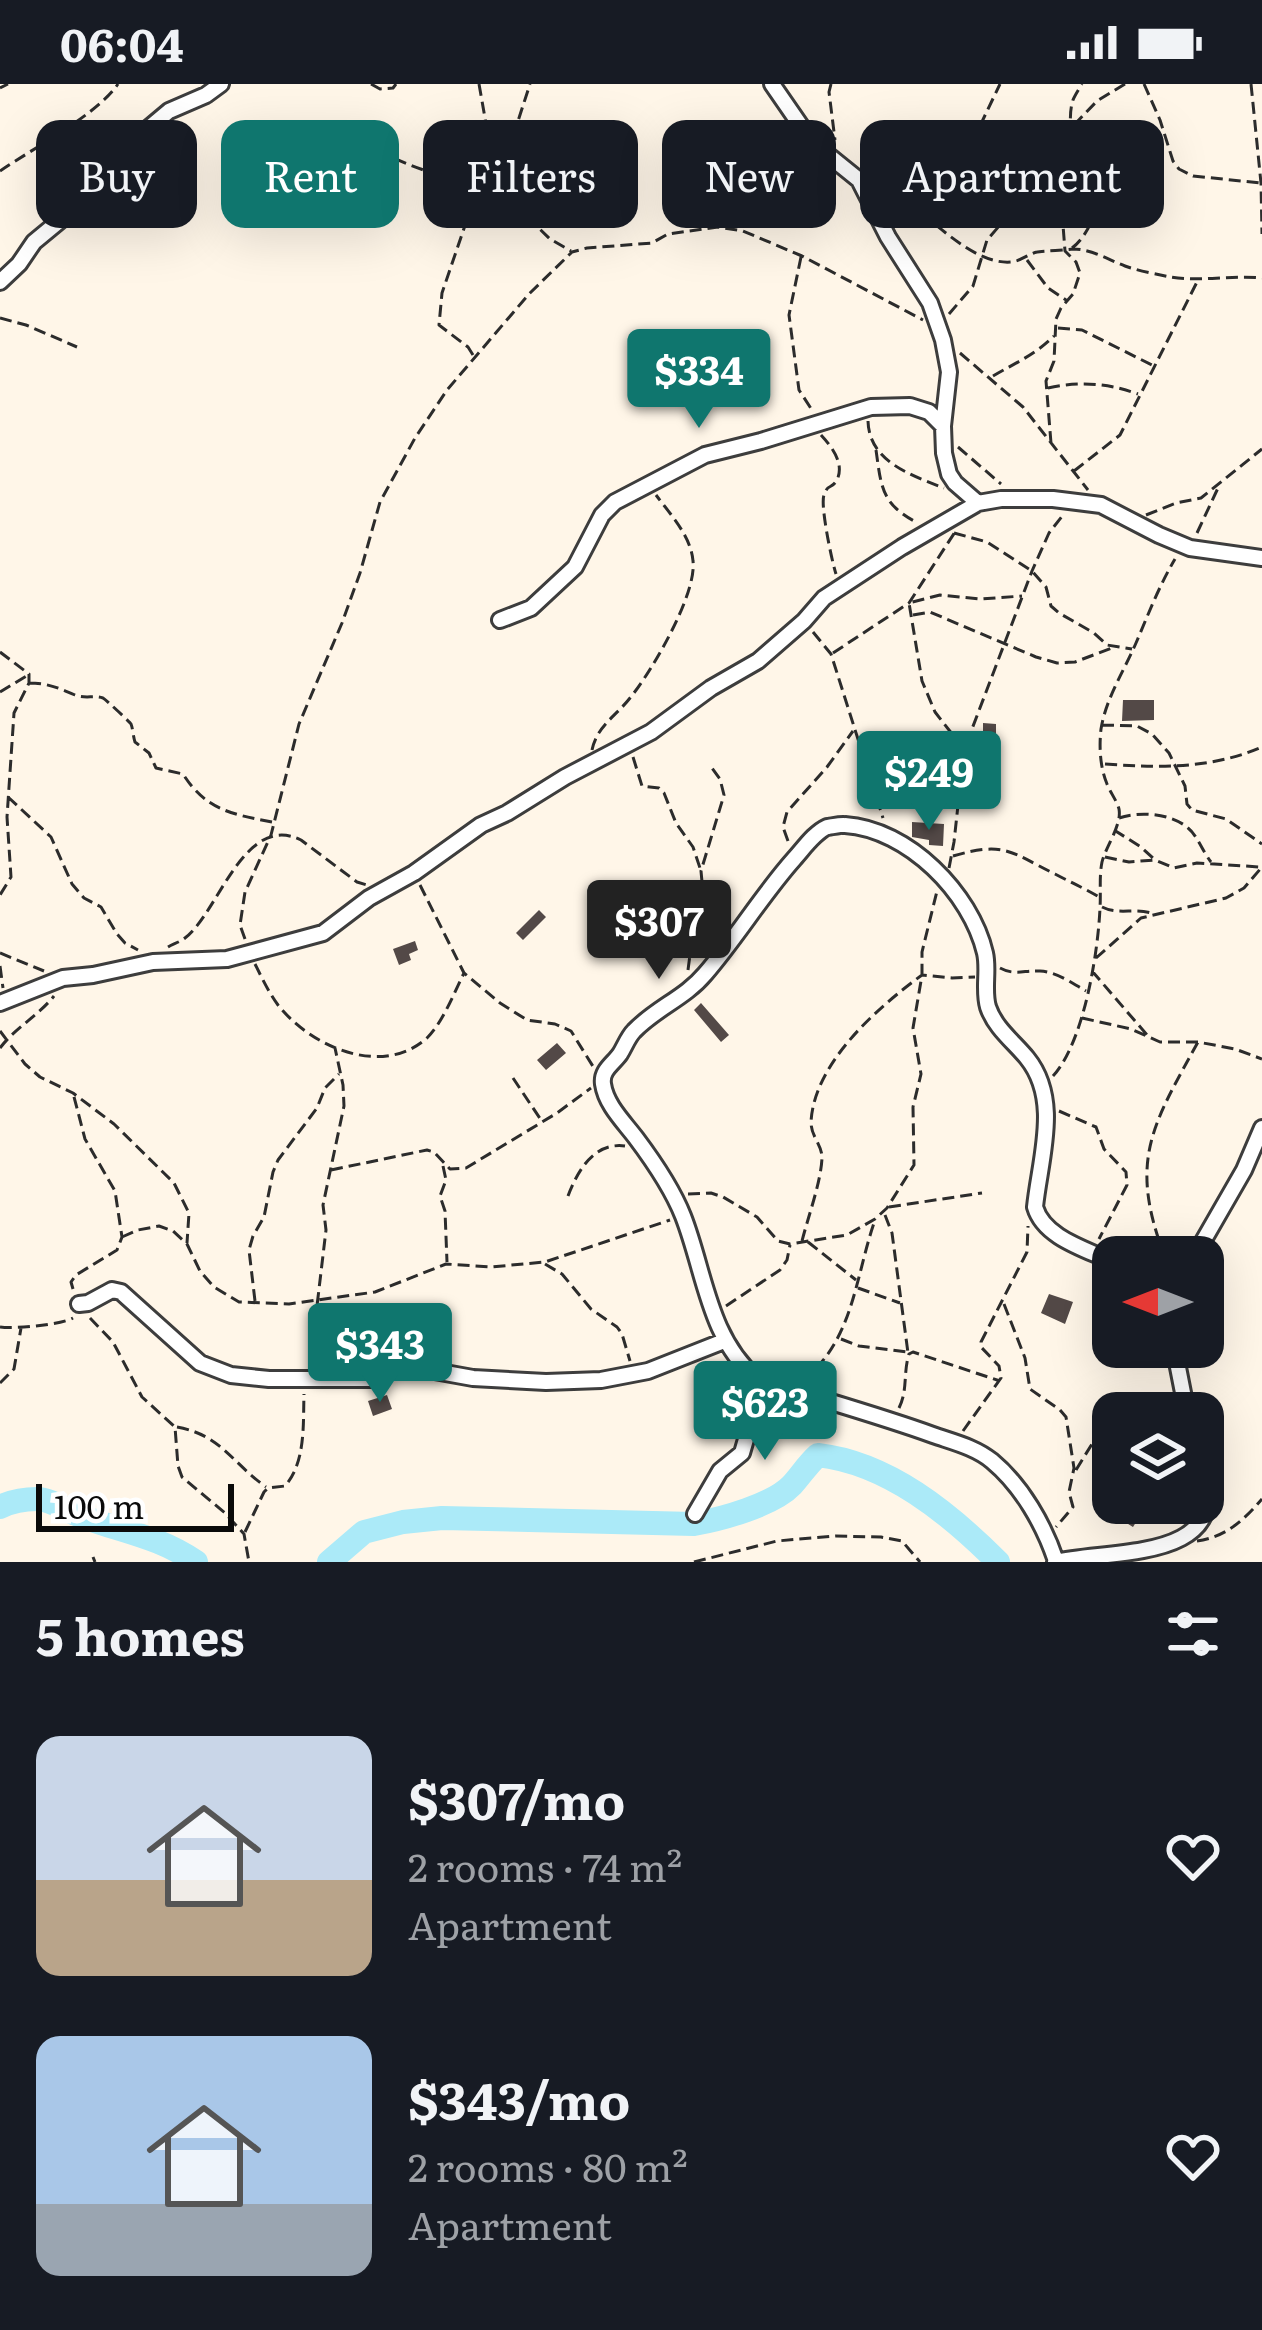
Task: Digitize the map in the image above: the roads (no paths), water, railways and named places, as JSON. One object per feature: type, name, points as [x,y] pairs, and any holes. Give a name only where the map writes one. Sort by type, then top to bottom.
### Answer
[{"type":"street","points":[[0,282],[20,265],[34,242],[109,180],[143,132],[169,111],[220,84]]},
{"type":"street","points":[[772,84],[812,142],[859,180],[930,303],[949,372],[944,432],[949,474],[973,506]]},
{"type":"street","points":[[500,620],[531,608],[575,567],[602,515],[615,502],[705,455],[871,407],[910,406],[928,412],[944,432]]},
{"type":"street","points":[[3,1002],[65,978],[154,959],[227,959],[323,933],[481,825],[634,743],[758,661],[824,598],[973,506],[1001,499],[1101,505],[1186,546],[1262,558]]},
{"type":"street","points":[[1092,1251],[1040,1222],[1035,1207],[1047,1108],[1043,1086],[988,1008],[986,955],[975,924],[957,892],[924,860],[889,837],[845,825],[828,826],[810,841],[691,991],[632,1033],[602,1079],[611,1104],[674,1196],[724,1341],[757,1379],[976,1450],[994,1462],[1032,1508],[1048,1536],[1055,1562],[1152,1551],[1184,1542],[1201,1524]]},
{"type":"street","points":[[1206,1236],[1262,1128]]},
{"type":"street","points":[[79,1304],[112,1290],[121,1292],[200,1363],[231,1375],[305,1380],[372,1379],[412,1367],[473,1378],[601,1380],[634,1375],[724,1341]]},
{"type":"street","points":[[694,1514],[720,1471],[742,1453],[757,1379]]},
{"type":"waterway","points":[[329,1562],[364,1532],[403,1522],[442,1518],[705,1522],[773,1499],[818,1455],[893,1479],[959,1526],[998,1562]]},
{"type":"waterway","points":[[0,1507],[48,1501],[154,1540],[196,1562]]}]
